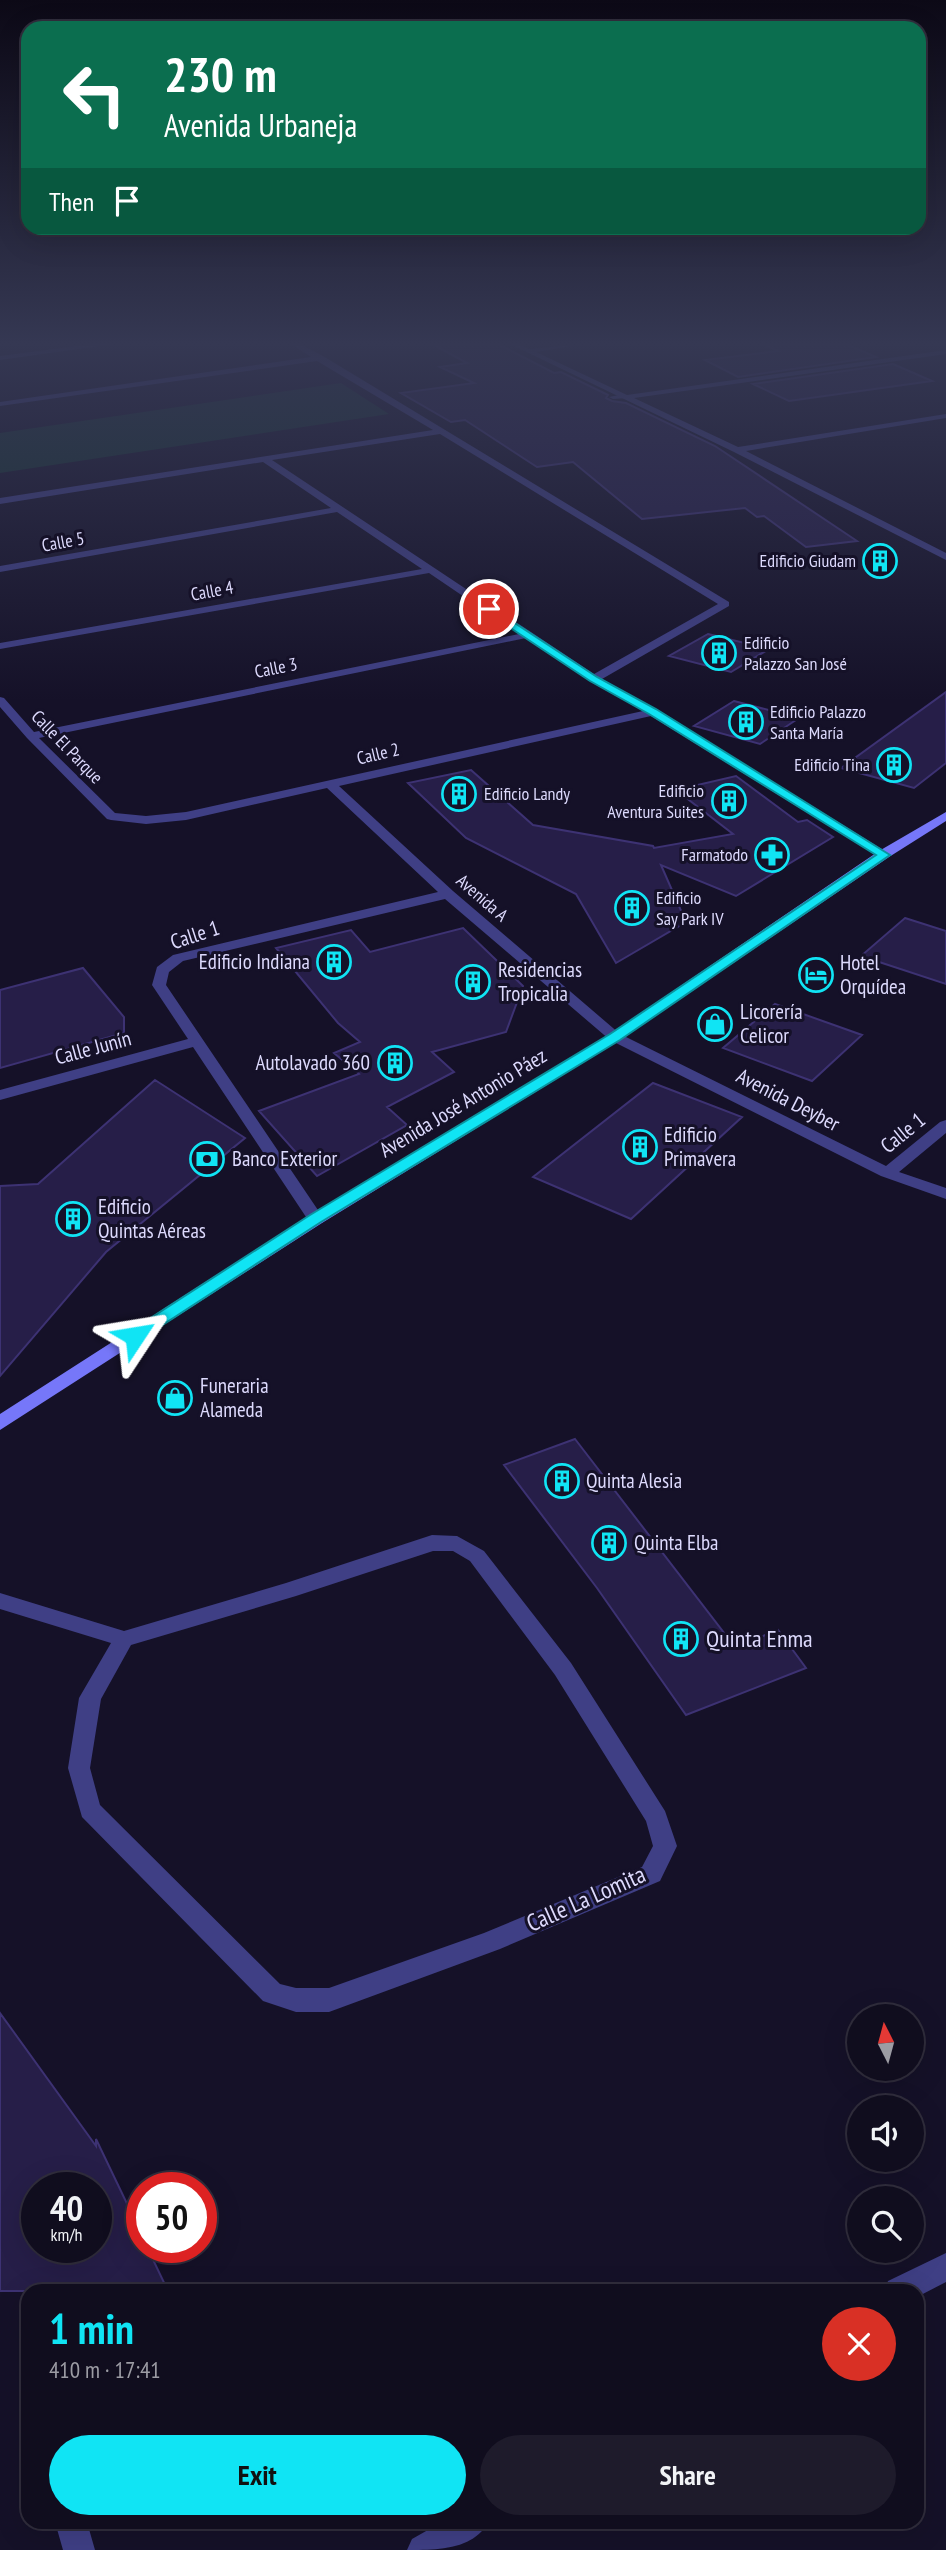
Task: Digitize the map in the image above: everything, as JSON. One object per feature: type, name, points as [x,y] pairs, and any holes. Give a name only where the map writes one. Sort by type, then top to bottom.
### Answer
[{"type":"main road","name":"Avenida José Antonio Páez","points":[[0,1423],[316,1219],[615,1037],[946,816]]},
{"type":"street","points":[[0,501],[239,463]]},
{"type":"street","points":[[270,463],[594,679],[653,712],[884,855]]},
{"type":"street","points":[[494,463],[725,604],[594,679]]},
{"type":"street","points":[[762,463],[946,557]]},
{"type":"street","name":"Calle 5","points":[[0,569],[339,509]]},
{"type":"street","name":"Calle 4","points":[[0,646],[430,570]]},
{"type":"street","name":"Calle 3","points":[[31,736],[528,635]]},
{"type":"street","name":"Calle El Parque","points":[[0,701],[111,816]]},
{"type":"street","name":"Calle 2","points":[[111,816],[146,820],[186,816],[653,712]]},
{"type":"street","name":"Avenida A","points":[[329,783],[448,894],[615,1037]]},
{"type":"street","name":"Calle 1","points":[[316,1219],[159,985],[162,970],[178,958],[448,894]]},
{"type":"street","name":"Avenida Deyber","points":[[615,1037],[887,1173],[946,1194]]},
{"type":"street","name":"Calle Junín","points":[[0,1095],[197,1041]]},
{"type":"street","name":"Calle 1","points":[[887,1173],[946,1125]]},
{"type":"street","name":"Calle La Lomita","points":[[432,1543],[457,1545],[477,1556],[563,1669],[657,1818],[665,1846],[651,1874],[491,1941],[329,2000],[296,2000],[272,1993],[90,1810],[79,1768],[90,1698],[124,1639],[289,1590],[432,1543]]},
{"type":"street","points":[[0,1601],[124,1639]]},
{"type":"street","points":[[912,2284],[946,2267]]},
{"type":"street","points":[[73,2529],[79,2550]]},
{"type":"street","points":[[423,2550],[460,2529]]},
{"type":"green space","points":[[0,463],[66,463],[0,473]]},
{"type":"building","points":[[531,463],[566,463],[537,467]]},
{"type":"building","points":[[574,463],[740,463],[857,541],[806,547],[764,516],[757,517],[745,508],[642,519]]},
{"type":"building","name":"Edificio Palazzo San José","points":[[708,634],[769,649],[731,672],[669,656]]},
{"type":"building","points":[[946,692],[946,763],[914,788],[841,768]]},
{"type":"building","name":"Edificio Palazzo Santa María","points":[[734,701],[799,718],[760,744],[694,726]]},
{"type":"building","points":[[471,770],[533,825],[654,848],[733,834],[676,790],[736,776],[798,822],[807,820],[833,837],[736,896],[661,865],[686,922],[616,963],[576,894],[466,838],[408,783]]},
{"type":"building","points":[[905,918],[946,931],[946,984],[861,956]]},
{"type":"building","points":[[463,928],[523,986],[506,1032],[432,1052],[454,1072],[387,1107],[407,1125],[317,1176],[259,1111],[359,1074],[334,1053],[360,1042],[338,1023],[276,948],[351,930],[370,952]]},
{"type":"building","points":[[83,968],[124,1017],[124,1033],[0,1068],[0,990]]},
{"type":"building","points":[[775,1004],[862,1035],[812,1081],[723,1048]]},
{"type":"building","name":"Edificio Quintas Aéreas","points":[[155,1080],[245,1138],[106,1252],[0,1376],[0,1186],[38,1184]]},
{"type":"building","name":"Edificio Primavera","points":[[653,1083],[742,1117],[631,1219],[533,1177]]},
{"type":"building","points":[[575,1439],[735,1647],[778,1630],[806,1668],[686,1715],[597,1588],[504,1465]]},
{"type":"building","points":[[0,2013],[96,2146],[96,2139],[112,2172],[21,2172],[21,2263],[112,2263],[112,2172],[126,2202],[126,2263],[155,2263],[165,2284],[21,2284],[21,2291],[0,2291]]},
{"type":"place","name":"Edificio Giudam","points":[[880,561]]},
{"type":"place","name":"Edificio Palazzo San José","points":[[719,653]]},
{"type":"place","name":"Edificio Palazzo Santa María","points":[[746,722]]},
{"type":"place","name":"Edificio Tina","points":[[894,765]]},
{"type":"place","name":"Edificio Landy","points":[[459,794]]},
{"type":"place","name":"Edificio Aventura Suites","points":[[729,801]]},
{"type":"place","name":"Farmatodo","points":[[772,855]]},
{"type":"place","name":"Edificio Say Park IV","points":[[632,908]]},
{"type":"place","name":"Edificio Indiana","points":[[334,962]]},
{"type":"place","name":"Hotel Orquídea","points":[[816,975]]},
{"type":"place","name":"Residencias Tropicalia","points":[[473,982]]},
{"type":"place","name":"Licorería Celicor","points":[[715,1024]]},
{"type":"place","name":"Autolavado 360","points":[[395,1063]]},
{"type":"place","name":"Edificio Primavera","points":[[640,1147]]},
{"type":"place","name":"Banco Exterior","points":[[207,1159]]},
{"type":"place","name":"Edificio Quintas Aéreas","points":[[73,1219]]},
{"type":"place","name":"Funeraria Alameda","points":[[175,1398]]},
{"type":"place","name":"Quinta Alesia","points":[[562,1481]]},
{"type":"place","name":"Quinta Elba","points":[[609,1543]]},
{"type":"place","name":"Quinta Enma","points":[[681,1639]]},
{"type":"route","points":[[135,1336],[316,1219],[615,1037],[884,855],[747,769],[594,679],[489,609]]}]
